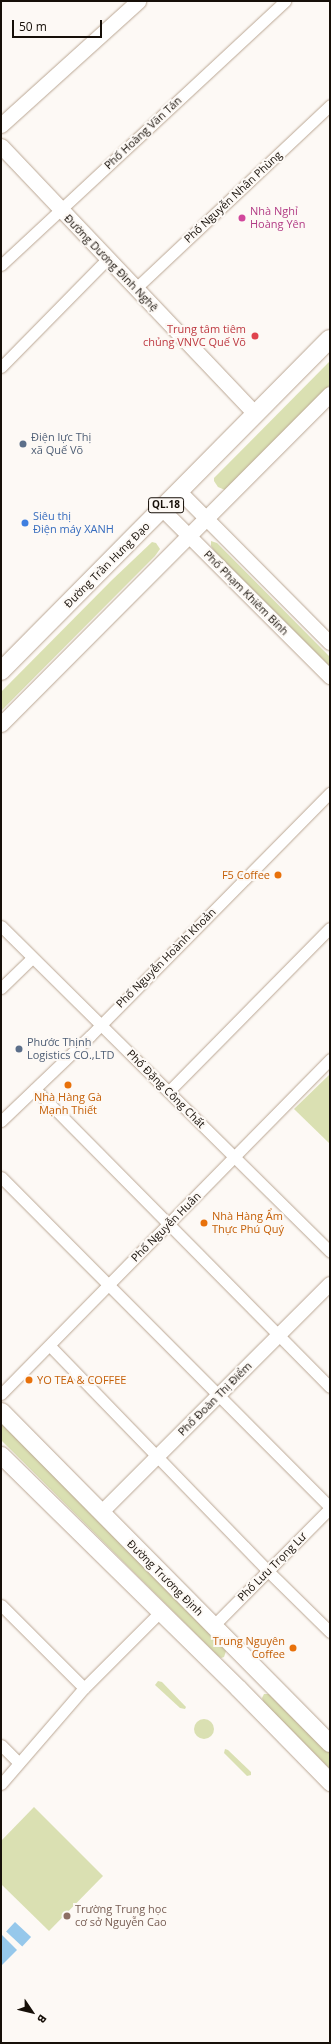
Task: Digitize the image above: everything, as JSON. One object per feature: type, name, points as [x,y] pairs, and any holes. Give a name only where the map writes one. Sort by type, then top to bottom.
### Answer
[{"type":"highway","name":"Đường Trần Hưng Đạo","points":[[1,671],[330,339]]},
{"type":"main road","points":[[1,125],[138,1]]},
{"type":"main road","name":"Đường Dương Đình Nghệ","points":[[1,146],[256,414]]},
{"type":"main road","points":[[1,724],[330,394]]},
{"type":"main road","name":"Đường Trương Định","points":[[1,1411],[101,1514],[258,1669],[330,1743]]},
{"type":"main road","points":[[1,1455],[238,1688],[330,1782]]},
{"type":"main road","points":[[238,1688],[258,1669]]},
{"type":"street","name":"Phố Hoàng Văn Tán","points":[[1,265],[285,1]]},
{"type":"street","name":"Phố Nguyễn Nhân Phùng","points":[[136,288],[330,105]]},
{"type":"street","points":[[1,367],[107,258]]},
{"type":"street","points":[[180,492],[330,643]]},
{"type":"street","name":"Phố Phạm Khiêm Bính","points":[[162,509],[330,677]]},
{"type":"street","name":"Phố Nguyễn Hoành Khoản","points":[[1,1122],[101,1024],[330,793]]},
{"type":"street","name":"Phố Đặng Công Chất","points":[[1,926],[330,1252]]},
{"type":"street","points":[[168,1091],[330,928]]},
{"type":"street","points":[[1,988],[32,958]]},
{"type":"street","name":"Phố Nguyễn Huân","points":[[1,1394],[50,1346],[169,1222],[234,1158],[330,1059]]},
{"type":"street","points":[[35,1089],[169,1222],[330,1387]]},
{"type":"street","points":[[1,1178],[330,1508]]},
{"type":"street","name":"Phố Đoàn Thị Điểm","points":[[101,1514],[330,1284]]},
{"type":"street","points":[[50,1346],[268,1571],[330,1632]]},
{"type":"street","name":"Phố Lưu Trọng Lư","points":[[214,1626],[330,1508]]},
{"type":"street","points":[[1,1605],[84,1688]]},
{"type":"street","points":[[1,1784],[84,1688],[160,1612]]},
{"type":"street","points":[[1,1745],[19,1763]]},
{"type":"green space","points":[[330,361],[330,385],[225,490],[218,487],[214,481],[214,478]]},
{"type":"green space","points":[[211,541],[217,543],[330,657],[330,667],[215,552],[211,546]]},
{"type":"green space","points":[[152,542],[156,543],[160,549],[155,556],[1,711],[1,692],[112,580]]},
{"type":"green space","points":[[330,1074],[330,1144],[294,1109]]},
{"type":"green space","points":[[1,1422],[221,1645],[226,1651],[224,1657],[221,1658],[217,1655],[1,1440]]},
{"type":"green space","points":[[158,1681],[162,1682],[186,1707],[185,1709],[180,1708],[155,1685]]},
{"type":"green space","points":[[264,1694],[270,1694],[279,1702],[330,1753],[330,1769],[264,1703],[262,1698]]},
{"type":"green space","points":[[204,1719],[211,1722],[214,1729],[211,1736],[204,1739],[197,1736],[194,1729],[197,1722]]},
{"type":"green space","points":[[225,1749],[228,1750],[251,1772],[251,1775],[247,1776],[224,1753]]},
{"type":"green space","points":[[34,1807],[103,1876],[49,1931],[1,1884],[1,1841]]},
{"type":"water","points":[[15,1922],[31,1937],[22,1947],[6,1932]]},
{"type":"water","points":[[2,1935],[17,1950],[1,1966],[1,1936]]},
{"type":"place","name":"Nhà Nghỉ Hoàng Yên","points":[[242,218]]},
{"type":"place","name":"Trung tâm tiêm chủng VNVC Quế Võ","points":[[255,336]]},
{"type":"place","name":"Điện lực Thị xã Quế Võ","points":[[23,444]]},
{"type":"place","name":"Siêu thị Điện máy XANH","points":[[25,523]]},
{"type":"place","name":"F5 Coffee","points":[[278,875]]},
{"type":"place","name":"Phước Thịnh Logistics CO.,LTD","points":[[19,1049]]},
{"type":"place","name":"Nhà Hàng Gà Mạnh Thiết","points":[[68,1085]]},
{"type":"place","name":"Nhà Hàng Ẩm Thực Phú Quý","points":[[204,1223]]},
{"type":"place","name":"YO TEA & COFFEE","points":[[29,1380]]},
{"type":"place","name":"Trung Nguyên Coffee","points":[[293,1648]]},
{"type":"place","name":"Trường Trung học cơ sở Nguyễn Cao","points":[[67,1916]]}]
